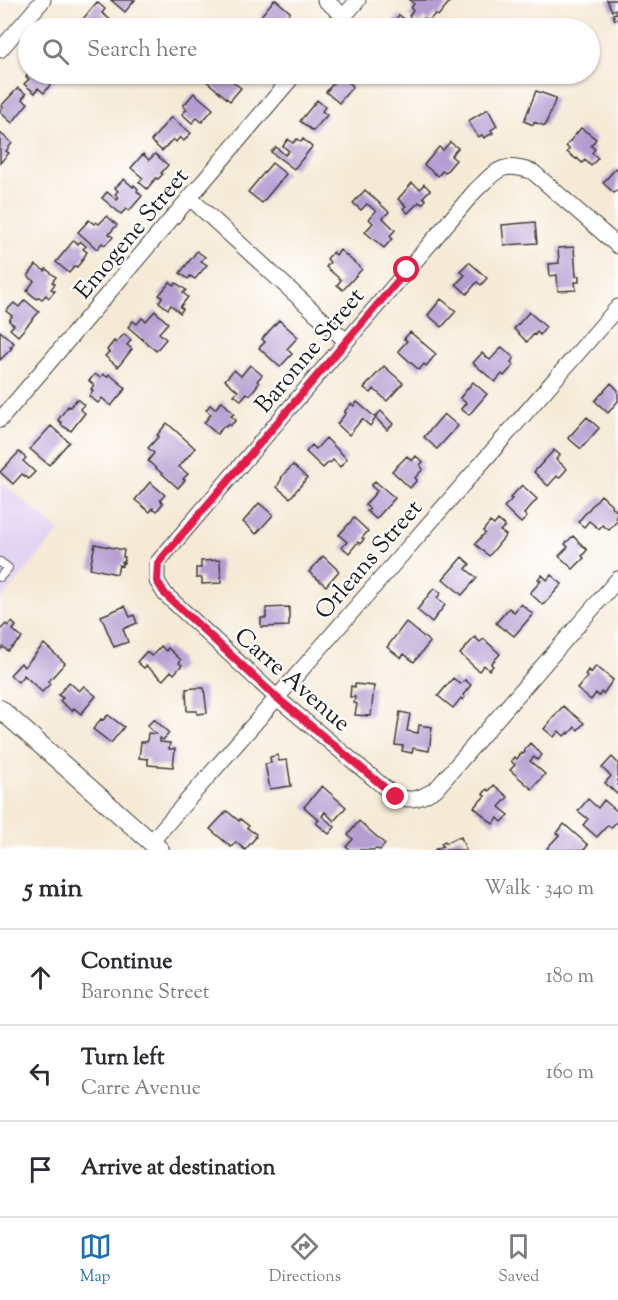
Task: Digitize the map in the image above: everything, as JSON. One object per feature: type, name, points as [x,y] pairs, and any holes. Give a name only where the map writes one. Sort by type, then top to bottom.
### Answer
[{"type":"street","points":[[28,18],[43,0]]},
{"type":"street","points":[[325,0],[344,16],[358,0]]},
{"type":"street","points":[[0,50],[18,29]]},
{"type":"street","name":"Emogene Street","points":[[0,420],[287,84]]},
{"type":"street","name":"Baronne Street","points":[[157,581],[158,563],[475,191],[498,169],[517,166],[533,172],[618,246]]},
{"type":"street","points":[[190,198],[346,341]]},
{"type":"street","name":"Orleans Street","points":[[156,846],[276,697],[618,306]]},
{"type":"street","name":"Carre Avenue","points":[[157,581],[165,594],[276,697],[396,797],[409,801],[436,789],[618,579]]},
{"type":"street","points":[[0,709],[156,846]]},
{"type":"lane","points":[[0,562],[8,568],[0,577]]},
{"type":"shaded area","points":[[0,481],[60,531],[0,601]]},
{"type":"building","points":[[111,0],[135,0],[125,12]]},
{"type":"building","points":[[274,0],[290,12],[288,18],[260,17]]},
{"type":"building","points":[[410,0],[451,0],[438,16],[435,14],[432,18],[409,16],[414,4]]},
{"type":"building","points":[[607,0],[618,0],[618,19],[615,20],[613,14],[617,13],[615,9],[612,11]]},
{"type":"building","points":[[97,2],[105,9],[102,13],[108,18],[84,18]]},
{"type":"building","points":[[24,84],[51,84],[44,93],[38,88],[35,93]]},
{"type":"building","points":[[210,84],[236,84],[241,88],[230,101]]},
{"type":"building","points":[[333,84],[353,86],[339,103],[326,92]]},
{"type":"building","points":[[18,88],[26,94],[22,99],[28,103],[12,123],[0,110]]},
{"type":"building","points":[[536,91],[556,98],[545,126],[534,122],[533,125],[524,121]]},
{"type":"building","points":[[194,93],[213,109],[202,122],[197,118],[192,123],[182,114],[187,109],[183,106]]},
{"type":"building","points":[[317,100],[325,107],[322,111],[327,115],[313,131],[300,121]]},
{"type":"building","points":[[488,109],[497,126],[491,130],[493,133],[484,138],[482,135],[478,137],[468,121]]},
{"type":"building","points":[[171,117],[191,133],[184,141],[180,137],[176,142],[173,139],[162,151],[151,141]]},
{"type":"building","points":[[581,128],[596,139],[591,146],[595,149],[592,153],[598,158],[591,166],[585,160],[582,163],[567,152],[569,149],[566,146]]},
{"type":"building","points":[[0,133],[12,143],[6,151],[9,153],[0,163]]},
{"type":"building","points":[[288,139],[293,143],[297,139],[301,142],[303,139],[312,147],[294,169],[271,152],[276,147],[285,155],[289,151],[283,146]]},
{"type":"building","points":[[450,142],[458,148],[451,156],[456,160],[445,173],[442,171],[438,176],[424,165],[439,147],[443,150]]},
{"type":"building","points":[[143,154],[149,160],[155,154],[168,165],[161,173],[163,174],[158,179],[156,178],[147,189],[139,182],[143,178],[131,168]]},
{"type":"building","points":[[272,163],[286,174],[262,203],[248,192]]},
{"type":"building","points":[[616,168],[618,170],[618,189],[614,193],[603,183]]},
{"type":"building","points":[[124,179],[133,187],[134,185],[142,196],[129,211],[126,209],[121,214],[102,198],[107,192],[117,200],[119,198],[115,194],[118,191],[115,188]]},
{"type":"building","points":[[412,183],[420,189],[424,184],[430,190],[423,197],[426,200],[422,204],[419,202],[408,213],[403,208],[406,206],[398,199]]},
{"type":"building","points":[[365,190],[389,212],[383,218],[395,230],[390,236],[392,239],[384,248],[365,232],[373,223],[369,219],[376,211],[367,204],[361,210],[353,203]]},
{"type":"building","points":[[107,216],[117,225],[109,234],[113,237],[97,249],[78,232],[89,220],[94,224],[96,222],[99,224]]},
{"type":"building","points":[[535,222],[537,243],[504,245],[502,225]]},
{"type":"building","points":[[74,240],[86,246],[83,249],[87,252],[77,267],[75,266],[69,273],[56,262]]},
{"type":"building","points":[[574,247],[576,276],[579,276],[579,282],[575,282],[576,290],[558,291],[557,275],[550,276],[549,264],[559,263],[558,248]]},
{"type":"building","points":[[340,250],[362,269],[343,290],[337,285],[341,280],[326,267],[330,262],[327,259],[333,252],[336,255]]},
{"type":"building","points":[[197,251],[205,257],[201,261],[207,265],[195,279],[190,276],[188,279],[180,273]]},
{"type":"building","points":[[469,262],[487,278],[481,285],[477,282],[467,294],[456,284],[465,275],[460,271]]},
{"type":"building","points":[[36,265],[56,277],[51,289],[55,291],[49,298],[46,295],[42,299],[39,297],[37,299],[27,291],[34,281],[28,276]]},
{"type":"building","points":[[170,282],[186,290],[183,293],[188,297],[180,307],[183,309],[180,313],[171,305],[168,309],[159,302],[162,297],[159,295]]},
{"type":"building","points":[[441,299],[456,311],[442,327],[428,315]]},
{"type":"building","points":[[25,300],[39,312],[18,336],[10,329],[14,325],[9,321],[12,316],[6,311],[14,303],[19,307]]},
{"type":"building","points":[[155,311],[168,323],[159,333],[166,339],[156,351],[128,327],[133,321],[137,324],[142,318],[146,321]]},
{"type":"building","points":[[529,312],[546,327],[540,335],[537,332],[527,342],[514,329]]},
{"type":"building","points":[[279,320],[298,337],[287,349],[292,354],[280,367],[259,348],[265,342],[262,339]]},
{"type":"building","points":[[0,331],[14,343],[0,360]]},
{"type":"building","points":[[410,332],[436,354],[426,366],[424,364],[419,370],[398,351],[407,341],[404,339]]},
{"type":"building","points":[[124,334],[131,340],[127,345],[132,349],[118,367],[105,356],[114,341],[116,343]]},
{"type":"building","points":[[502,347],[514,358],[511,362],[514,365],[495,382],[473,363],[482,353],[490,360]]},
{"type":"building","points":[[250,365],[262,375],[250,395],[247,393],[241,400],[234,395],[238,391],[225,380],[234,370],[241,376]]},
{"type":"building","points":[[384,366],[403,383],[387,401],[374,389],[371,393],[364,388]]},
{"type":"building","points":[[95,374],[100,378],[103,374],[107,377],[109,374],[126,388],[111,406],[102,398],[98,403],[89,396],[94,385],[89,381]]},
{"type":"building","points":[[473,382],[487,394],[469,415],[461,409],[466,403],[460,398]]},
{"type":"building","points":[[611,383],[618,390],[618,401],[608,413],[595,401]]},
{"type":"building","points":[[77,399],[84,405],[80,409],[85,413],[71,431],[61,425],[62,423],[58,420],[68,406],[70,407]]},
{"type":"building","points":[[222,401],[234,414],[231,416],[236,420],[230,426],[228,424],[224,426],[217,434],[204,423],[211,414],[206,410],[210,405],[215,409]]},
{"type":"building","points":[[357,402],[375,417],[381,411],[393,424],[387,430],[376,418],[370,426],[362,419],[349,435],[337,424],[351,404],[354,406]]},
{"type":"building","points":[[444,414],[458,426],[437,449],[424,437]]},
{"type":"building","points":[[587,417],[599,428],[581,449],[568,438]]},
{"type":"building","points":[[167,423],[195,448],[179,467],[188,474],[178,488],[148,461],[154,453],[148,448]]},
{"type":"building","points":[[51,426],[69,442],[49,465],[30,449]]},
{"type":"building","points":[[326,438],[347,459],[340,467],[333,460],[323,468],[306,452],[312,445],[316,449]]},
{"type":"building","points":[[554,450],[560,455],[556,459],[567,469],[548,486],[534,472]]},
{"type":"building","points":[[19,452],[26,458],[23,461],[35,472],[28,479],[22,474],[13,484],[0,472]]},
{"type":"building","points":[[407,456],[412,461],[416,456],[423,462],[420,465],[423,469],[410,488],[392,471]]},
{"type":"building","points":[[293,465],[307,478],[290,498],[277,487],[281,477]]},
{"type":"building","points":[[375,481],[395,498],[376,519],[367,511],[370,509],[365,505],[377,491],[371,486]]},
{"type":"building","points":[[150,482],[165,495],[160,500],[163,503],[157,511],[153,508],[150,512],[135,500]]},
{"type":"building","points":[[522,485],[537,499],[524,514],[527,517],[521,523],[504,507]]},
{"type":"building","points":[[601,495],[618,512],[616,517],[618,520],[609,530],[602,525],[599,529],[589,521],[584,527],[578,522]]},
{"type":"building","points":[[259,503],[273,515],[256,534],[243,522]]},
{"type":"building","points":[[354,518],[368,531],[360,544],[358,542],[349,553],[342,547],[347,542],[339,535]]},
{"type":"building","points":[[498,520],[505,526],[500,531],[506,535],[489,556],[475,544],[485,533],[483,531],[490,522],[494,525]]},
{"type":"building","points":[[573,536],[587,550],[582,556],[584,558],[573,569],[559,556],[568,547],[565,544]]},
{"type":"building","points":[[95,544],[124,550],[124,563],[122,562],[122,566],[119,565],[117,574],[90,568]]},
{"type":"building","points":[[323,556],[339,571],[326,586],[309,572]]},
{"type":"building","points":[[462,557],[470,564],[466,569],[477,578],[462,595],[443,579]]},
{"type":"building","points":[[220,560],[221,583],[202,584],[202,578],[196,578],[196,568],[201,568],[201,561]]},
{"type":"building","points":[[542,575],[547,580],[551,575],[562,584],[543,605],[530,593],[541,581],[538,579]]},
{"type":"building","points":[[434,588],[441,593],[437,598],[445,605],[432,622],[417,610]]},
{"type":"building","points":[[521,604],[533,614],[514,636],[496,623],[509,608],[514,612]]},
{"type":"building","points":[[125,606],[130,617],[134,615],[137,623],[123,629],[128,642],[114,647],[101,616]]},
{"type":"building","points":[[289,607],[289,626],[261,627],[261,618],[266,618],[266,608]]},
{"type":"building","points":[[12,622],[16,626],[13,630],[22,638],[8,651],[3,647],[0,650],[0,630]]},
{"type":"building","points":[[406,622],[430,642],[414,662],[404,654],[401,658],[387,647]]},
{"type":"building","points":[[475,637],[480,642],[484,639],[500,654],[489,670],[484,665],[479,671],[460,654]]},
{"type":"building","points":[[44,644],[65,663],[42,692],[24,675],[18,682],[10,675],[21,663],[24,667]]},
{"type":"building","points":[[161,646],[166,651],[168,648],[181,660],[179,663],[182,665],[174,674],[171,671],[163,680],[146,666],[144,668],[137,662],[146,652],[152,656]]},
{"type":"building","points":[[596,666],[613,680],[603,694],[601,692],[599,696],[596,693],[591,700],[577,689],[587,677],[585,675],[588,670],[591,673]]},
{"type":"building","points":[[453,678],[460,684],[465,680],[471,685],[463,695],[465,697],[463,700],[461,698],[453,708],[438,696]]},
{"type":"building","points":[[69,682],[79,691],[84,686],[96,696],[81,714],[74,708],[72,711],[60,701],[63,698],[58,695]]},
{"type":"building","points":[[355,684],[374,686],[371,716],[355,715],[357,704],[354,703],[355,697],[350,697],[351,686],[355,687]]},
{"type":"building","points":[[204,688],[207,713],[197,714],[197,711],[187,711],[186,689]]},
{"type":"building","points":[[563,706],[584,723],[578,730],[575,727],[564,736],[559,731],[554,737],[544,729]]},
{"type":"building","points":[[400,712],[410,714],[407,731],[418,733],[419,725],[432,727],[429,751],[413,748],[412,753],[402,751],[403,746],[395,745]]},
{"type":"building","points":[[108,715],[124,727],[111,743],[93,729],[101,719],[103,720]]},
{"type":"building","points":[[154,719],[169,733],[163,740],[160,738],[160,742],[170,743],[169,749],[175,749],[173,767],[148,765],[148,759],[139,758],[141,742],[147,742],[148,733],[156,734],[147,726]]},
{"type":"building","points":[[530,743],[542,755],[537,760],[534,757],[530,761],[545,774],[532,789],[510,770],[515,765],[511,761],[514,757],[517,759],[521,753],[523,754]]},
{"type":"building","points":[[278,755],[279,761],[287,760],[291,786],[270,789],[265,764],[271,763],[270,757]]},
{"type":"building","points":[[612,757],[618,763],[618,795],[605,783],[611,776],[602,768]]},
{"type":"building","points":[[494,785],[508,797],[499,807],[509,815],[502,822],[498,818],[493,824],[474,807],[485,796],[483,794],[487,789],[489,791]]},
{"type":"building","points":[[322,786],[346,807],[334,821],[325,812],[322,816],[335,827],[329,834],[316,823],[319,820],[304,807]]},
{"type":"building","points":[[588,799],[598,808],[604,800],[618,812],[618,820],[611,828],[608,825],[597,837],[583,825],[588,819],[578,811]]},
{"type":"building","points":[[227,811],[249,826],[247,828],[256,834],[245,850],[236,842],[231,847],[210,829]]},
{"type":"building","points":[[359,821],[385,844],[380,850],[350,850],[346,847],[353,839],[348,835]]},
{"type":"building","points":[[564,824],[588,845],[584,850],[549,850],[547,848],[559,835],[557,833]]},
{"type":"building","points":[[461,837],[466,850],[434,850],[443,846],[441,843]]},
{"type":"route","points":[[396,797],[276,697],[165,594],[157,581],[158,563],[407,270]]}]
